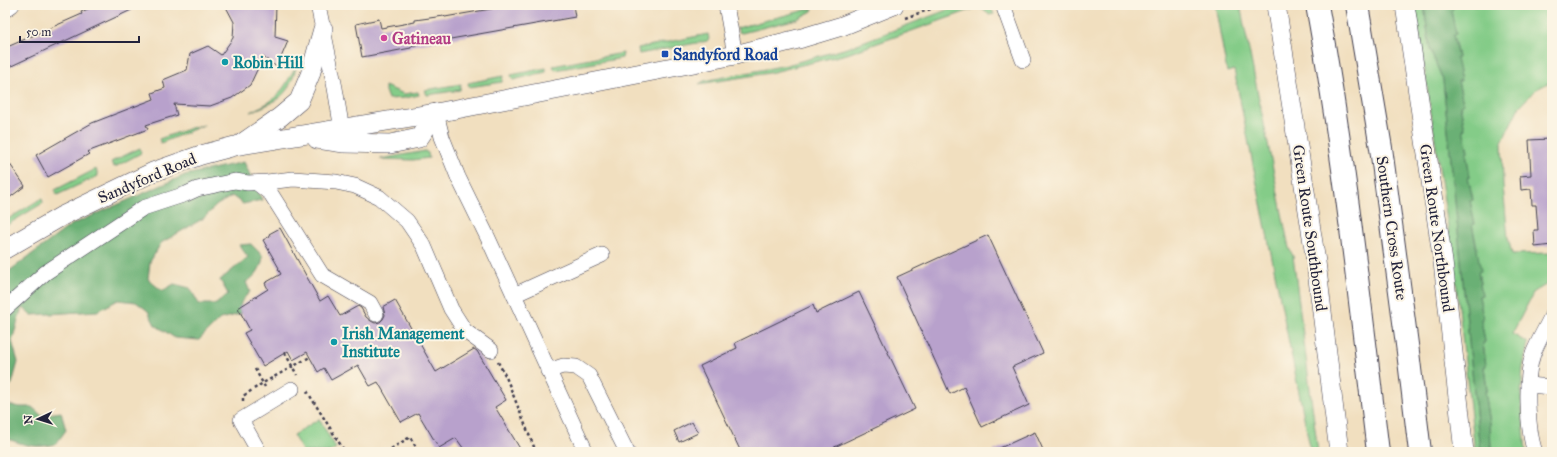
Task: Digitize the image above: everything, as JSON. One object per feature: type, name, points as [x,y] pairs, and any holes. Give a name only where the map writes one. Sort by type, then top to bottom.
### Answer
[{"type":"highway","points":[[1317,5],[1326,55],[1355,264],[1378,452]]},
{"type":"highway","name":"Southern Cross Route","points":[[1357,5],[1381,148],[1420,452]]},
{"type":"main road","name":"Sandyford Road","points":[[5,249],[62,216],[153,172],[201,155],[239,146],[436,114],[735,55],[842,26],[894,5]]},
{"type":"main road","name":"Green Route Southbound","points":[[1276,5],[1316,262],[1339,452]]},
{"type":"main road","name":"Green Route Northbound","points":[[1405,5],[1443,262],[1464,452]]},
{"type":"main road","points":[[239,146],[280,117],[299,101],[310,75],[323,29]]},
{"type":"main road","name":"Sandyford Road","points":[[300,137],[344,143],[390,144],[419,138],[436,114]]},
{"type":"street","points":[[5,10],[12,5]]},
{"type":"street","points":[[318,5],[342,130]]},
{"type":"street","points":[[726,5],[735,55]]},
{"type":"street","points":[[1003,5],[1023,60]]},
{"type":"street","points":[[436,114],[442,137],[458,178],[488,238],[586,452]]},
{"type":"street","points":[[5,309],[45,273],[144,208],[209,186],[235,182],[257,183],[293,179],[336,182],[355,186],[378,197],[407,221],[424,246],[451,309],[465,331],[491,350]]},
{"type":"street","points":[[257,183],[270,194],[296,231],[322,275],[370,303],[376,314]]},
{"type":"street","points":[[514,295],[602,255]]},
{"type":"street","points":[[1535,452],[1529,415],[1528,385],[1533,355],[1552,315]]},
{"type":"street","points":[[548,371],[563,366],[576,367],[589,376],[627,452]]},
{"type":"street","points":[[259,452],[240,420],[299,385]]},
{"type":"street","points":[[1528,385],[1552,387]]},
{"type":"path","points":[[491,350],[506,377],[536,452]]},
{"type":"path","points":[[285,353],[299,385],[345,452]]},
{"type":"path","points":[[255,369],[265,387]]},
{"type":"path","points":[[386,452],[410,437],[419,452]]},
{"type":"green space","points":[[960,5],[989,5],[994,14],[989,15],[984,9],[976,8],[847,54],[769,73],[699,84],[704,81],[787,65],[844,49]]},
{"type":"green space","points":[[1215,5],[1240,5],[1289,248],[1293,256],[1318,452],[1311,452],[1234,70],[1227,72]]},
{"type":"green space","points":[[1415,5],[1424,5],[1430,50],[1443,80],[1480,452],[1475,452],[1456,281]]},
{"type":"green space","points":[[1424,5],[1452,5],[1453,9],[1451,11],[1456,34],[1453,35],[1461,81],[1458,81],[1463,103],[1460,106],[1468,152],[1466,153],[1470,177],[1468,177],[1473,200],[1470,201],[1475,224],[1472,224],[1481,271],[1478,272],[1482,295],[1479,296],[1485,342],[1483,343],[1487,391],[1485,391],[1490,423],[1491,452],[1480,452],[1443,80],[1430,50]]},
{"type":"green space","points":[[1452,5],[1552,5],[1552,81],[1535,90],[1519,107],[1502,142],[1503,186],[1508,238],[1512,254],[1552,253],[1552,278],[1549,283],[1534,292],[1512,334],[1528,343],[1523,367],[1521,395],[1526,452],[1491,452],[1490,423],[1485,391],[1487,390],[1484,367],[1486,366],[1483,343],[1485,342],[1479,296],[1482,295],[1478,271],[1480,271],[1472,224],[1475,224],[1470,201],[1473,200],[1468,177],[1470,177],[1466,153],[1468,152],[1460,105],[1463,103],[1458,81],[1461,80],[1455,58],[1458,57],[1453,35],[1455,34],[1451,10],[1453,9]]},
{"type":"green space","points":[[813,8],[812,11],[797,19],[742,33],[739,32],[737,28]]},
{"type":"green space","points":[[708,34],[709,39],[707,41],[639,54],[638,48]]},
{"type":"green space","points":[[623,53],[622,58],[555,70],[553,66]]},
{"type":"green space","points":[[297,64],[287,90],[282,96],[269,104],[250,112],[272,100],[280,92]]},
{"type":"green space","points":[[546,68],[546,72],[513,80],[511,75]]},
{"type":"green space","points":[[503,76],[502,82],[469,87],[468,83]]},
{"type":"green space","points":[[461,84],[460,90],[427,95],[425,90]]},
{"type":"green space","points":[[385,86],[404,94],[418,92],[419,95],[388,99]]},
{"type":"green space","points":[[204,125],[161,143],[159,139],[191,128]]},
{"type":"green space","points":[[140,148],[141,153],[115,167],[113,166],[111,162]]},
{"type":"green space","points":[[425,151],[428,153],[429,158],[413,160],[380,159]]},
{"type":"green space","points":[[244,162],[262,200],[243,204],[232,196],[217,205],[204,218],[161,243],[150,262],[148,279],[162,291],[174,284],[190,288],[199,304],[216,304],[228,294],[220,280],[248,257],[239,245],[251,244],[263,256],[258,271],[246,282],[250,292],[243,299],[240,307],[241,314],[220,319],[199,340],[175,338],[155,325],[148,311],[136,302],[118,300],[98,311],[32,315],[22,307],[12,341],[18,362],[12,384],[5,390],[5,274],[71,225],[185,175]]},
{"type":"green space","points":[[96,169],[98,176],[57,195],[55,190]]},
{"type":"green space","points":[[42,198],[43,203],[5,226],[5,221]]},
{"type":"green space","points":[[5,404],[20,407],[32,407],[41,415],[61,412],[66,430],[56,444],[42,446],[30,446],[5,438]]},
{"type":"green space","points":[[319,419],[336,448],[330,452],[303,452],[293,435]]},
{"type":"building","points":[[97,5],[142,5],[5,69],[5,48],[82,14],[81,12]]},
{"type":"building","name":"Robin Hill","points":[[225,5],[276,5],[275,37],[288,41],[277,67],[263,57],[250,85],[232,98],[210,106],[174,104],[177,115],[146,125],[148,129],[87,152],[89,154],[48,177],[36,155],[92,123],[154,99],[152,93],[165,88],[163,80],[187,70],[190,54],[208,46],[221,55],[233,38],[234,22]]},
{"type":"building","points":[[501,5],[573,5],[575,17],[411,46],[411,48],[362,57],[356,24],[379,19],[381,28],[415,22],[415,20],[445,17],[502,7]]},
{"type":"building","points":[[1550,139],[1552,168],[1552,245],[1535,247],[1534,230],[1538,230],[1536,205],[1532,205],[1531,189],[1521,190],[1520,176],[1531,175],[1529,140]]},
{"type":"building","points":[[5,157],[25,186],[5,201]]},
{"type":"building","name":"Irish Management Institute","points":[[280,228],[320,301],[328,296],[340,316],[358,306],[371,321],[375,323],[380,322],[385,315],[383,307],[395,300],[436,372],[474,349],[477,351],[506,400],[495,407],[522,452],[466,452],[456,438],[439,448],[418,413],[401,422],[378,382],[370,386],[358,365],[331,380],[324,368],[318,372],[307,352],[293,360],[288,351],[263,366],[244,333],[250,330],[238,308],[268,289],[265,283],[281,274],[263,240],[270,236],[269,234]]},
{"type":"building","points":[[988,235],[1043,353],[1012,367],[1029,405],[982,427],[964,387],[950,394],[897,277]]},
{"type":"building","points":[[859,292],[915,409],[824,452],[741,452],[700,366],[737,348],[735,343],[813,305],[816,313]]},
{"type":"building","points":[[692,422],[698,433],[679,442],[674,431]]},
{"type":"building","points":[[1035,432],[1044,452],[991,452]]},
{"type":"place","name":"Gatineau","points":[[384,38]]},
{"type":"place","name":"Sandyford Road","points":[[665,54]]},
{"type":"place","name":"Robin Hill","points":[[225,62]]},
{"type":"place","name":"Irish Management Institute","points":[[334,342]]}]
